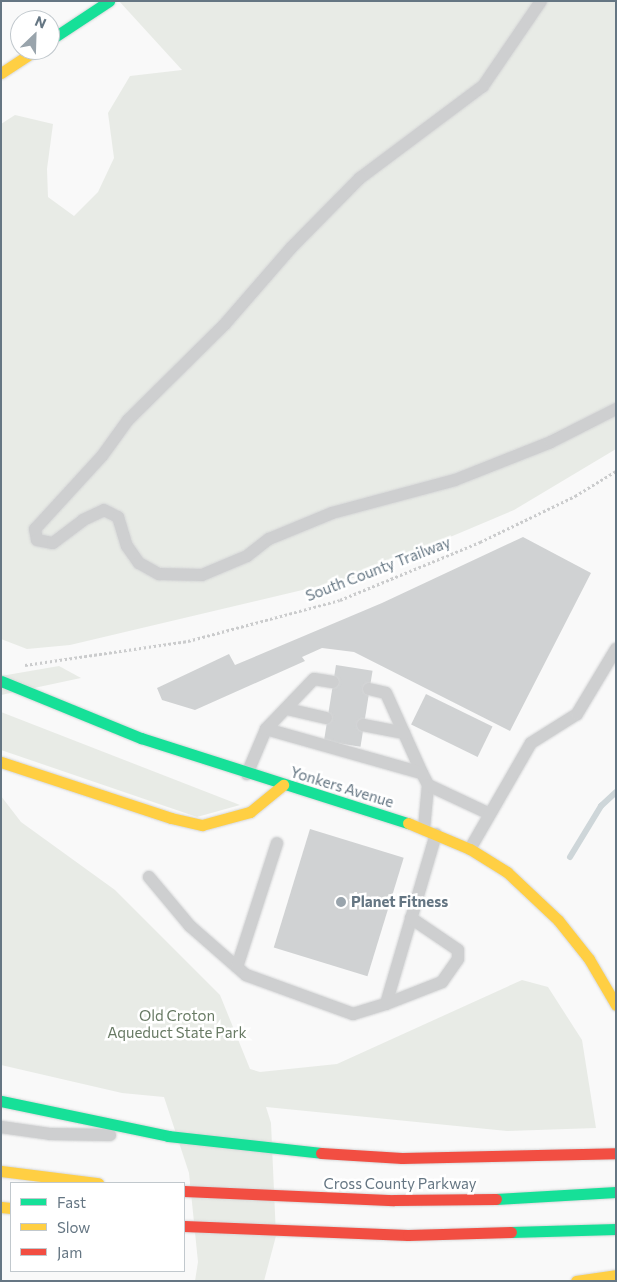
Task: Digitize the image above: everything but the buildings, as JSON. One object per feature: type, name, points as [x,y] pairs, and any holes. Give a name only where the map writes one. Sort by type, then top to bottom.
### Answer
[{"type":"main road","points":[[60,33],[109,1]]},
{"type":"main road","points":[[1,73],[21,60]]},
{"type":"main road","name":"Yonkers Avenue","points":[[1,681],[141,738],[247,774],[424,829],[470,849],[507,872],[542,902],[584,952],[616,1005]]},
{"type":"main road","points":[[1,762],[171,818],[202,825],[218,823],[250,812],[283,785]]},
{"type":"main road","points":[[1,1101],[168,1136],[301,1152],[402,1158],[616,1153]]},
{"type":"main road","points":[[1,1171],[90,1182]]},
{"type":"main road","name":"Cross County Parkway","points":[[185,1191],[352,1200],[476,1200],[616,1192]]},
{"type":"main road","points":[[185,1226],[408,1235],[616,1229]]},
{"type":"main road","points":[[576,1281],[616,1275]]},
{"type":"lane","points":[[541,1],[483,86],[360,178],[291,248],[225,324],[128,420],[102,456],[35,529],[37,540],[53,543],[83,520],[104,510],[118,516],[127,546],[139,563],[160,574],[202,575],[247,556],[269,539],[323,517],[455,480],[551,442],[616,408]]},
{"type":"lane","points":[[470,849],[531,743],[577,714],[616,649]]},
{"type":"lane","points":[[247,774],[266,728],[287,709],[314,679],[333,682]]},
{"type":"lane","points":[[369,689],[386,693],[428,786],[424,829]]},
{"type":"lane","points":[[287,709],[326,718]]},
{"type":"lane","points":[[363,725],[404,733]]},
{"type":"lane","points":[[266,728],[422,773]]},
{"type":"lane","points":[[428,786],[490,814]]},
{"type":"lane","points":[[386,1004],[436,834]]},
{"type":"lane","points":[[237,968],[277,843]]},
{"type":"lane","points":[[149,877],[190,926],[246,975],[354,1014],[386,1004],[442,982],[458,960],[458,950],[411,918]]},
{"type":"lane","points":[[1,1127],[50,1134],[168,1136]]},
{"type":"path","name":"South County Trailway","points":[[45,661],[188,641],[340,600],[480,542],[575,496],[616,471]]},
{"type":"green space","points":[[119,1],[616,1],[616,449],[514,510],[353,578],[70,645],[27,649],[1,639],[1,124],[15,115],[53,124],[47,169],[48,197],[74,216],[98,192],[114,158],[108,113],[130,76],[182,70]]},
{"type":"green space","points":[[59,666],[81,678],[1,695],[1,676]]},
{"type":"green space","points":[[1,712],[240,805],[197,817],[1,750]]},
{"type":"green space","name":"Old Croton Aqueduct State Park","points":[[1,796],[21,822],[115,890],[220,995],[250,1069],[260,1072],[337,1064],[522,980],[548,987],[582,1040],[596,1128],[507,1131],[266,1107],[271,1123],[276,1236],[264,1281],[195,1281],[198,1262],[189,1173],[164,1097],[122,1093],[1,1065]]},
{"type":"waterway","points":[[570,857],[601,806],[616,792]]},
{"type":"traffic: fast","points":[[60,33],[109,1]]},
{"type":"traffic: fast","points":[[1,681],[141,738],[408,823]]},
{"type":"traffic: fast","points":[[1,1101],[168,1136],[321,1153]]},
{"type":"traffic: fast","points":[[496,1199],[616,1192]]},
{"type":"traffic: fast","points":[[511,1232],[616,1229]]},
{"type":"traffic: slow","points":[[1,73],[21,60]]},
{"type":"traffic: slow","points":[[1,762],[171,818],[202,825],[250,812],[283,785]]},
{"type":"traffic: slow","points":[[408,823],[470,849],[507,872],[558,920],[589,959],[616,1005]]},
{"type":"traffic: slow","points":[[1,1171],[90,1182]]},
{"type":"traffic: slow","points":[[1,1207],[10,1208]]},
{"type":"traffic: slow","points":[[576,1281],[616,1275]]},
{"type":"traffic: jam","points":[[321,1153],[402,1158],[616,1153]]},
{"type":"traffic: jam","points":[[185,1191],[394,1200],[496,1199]]},
{"type":"traffic: jam","points":[[185,1226],[408,1235],[511,1232]]},
{"type":"place","name":"Planet Fitness","points":[[341,902]]}]
